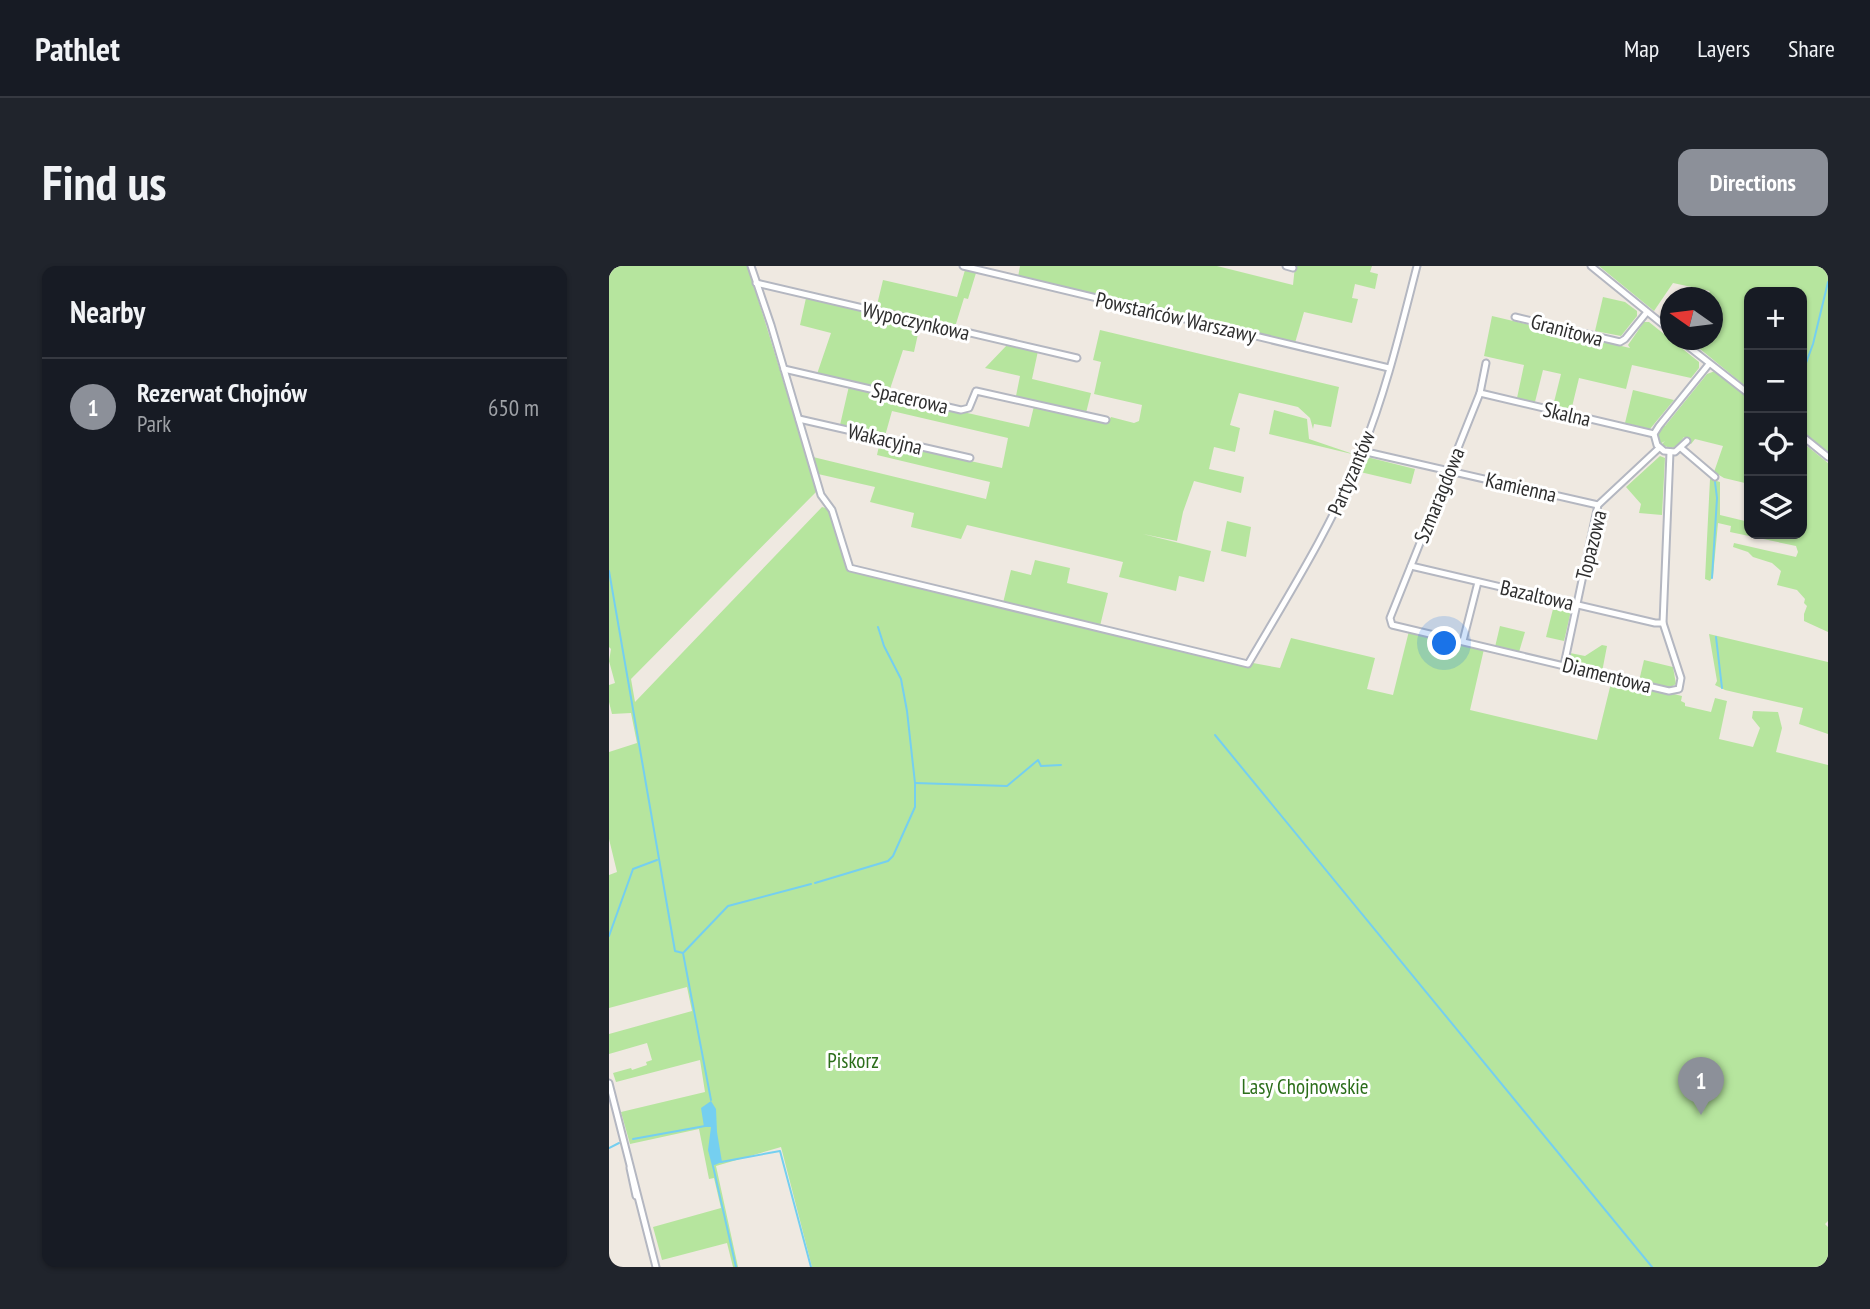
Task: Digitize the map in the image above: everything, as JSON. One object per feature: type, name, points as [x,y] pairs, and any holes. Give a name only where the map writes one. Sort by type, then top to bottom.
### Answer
[{"type":"street","points":[[751,266],[799,419]]},
{"type":"street","name":"Powstańców Warszawy","points":[[963,266],[1389,368]]},
{"type":"street","points":[[1286,266],[1293,268]]},
{"type":"street","name":"Partyzantów","points":[[799,419],[821,495],[832,510],[850,568],[1248,664],[1320,541],[1362,452],[1417,266]]},
{"type":"street","points":[[1591,266],[1660,322]]},
{"type":"street","name":"Wypoczynkowa","points":[[756,283],[1077,358]]},
{"type":"street","name":"Granitowa","points":[[1515,317],[1620,342],[1625,340],[1647,312]]},
{"type":"street","points":[[1692,350],[1744,390]]},
{"type":"street","name":"Szmaragdowa","points":[[1392,625],[1390,618],[1480,393],[1486,363]]},
{"type":"street","points":[[1687,441],[1681,448],[1670,452],[1659,448],[1654,434],[1709,364]]},
{"type":"street","name":"Spacerowa","points":[[784,369],[964,411],[969,408],[976,391],[1106,420]]},
{"type":"street","name":"Skalna","points":[[1480,393],[1654,434]]},
{"type":"street","name":"Wakacyjna","points":[[799,419],[970,458]]},
{"type":"street","points":[[1807,440],[1828,457]]},
{"type":"street","name":"Topazowa","points":[[1564,665],[1598,505],[1659,448]]},
{"type":"street","points":[[1681,448],[1715,477]]},
{"type":"street","name":"Kamienna","points":[[1362,452],[1598,505]]},
{"type":"street","name":"Diamentowa","points":[[1392,625],[1675,691],[1681,687],[1682,682],[1663,623],[1670,452]]},
{"type":"street","name":"Bazaltowa","points":[[1411,566],[1663,623]]},
{"type":"street","points":[[1463,641],[1478,582]]},
{"type":"street","points":[[609,1083],[656,1267]]},
{"type":"street","points":[[609,1115],[617,1113]]},
{"type":"green space","name":"Lasy Chojnowskie","points":[[609,266],[748,266],[817,491],[631,679],[635,702],[822,507],[829,509],[849,571],[1251,666],[1253,663],[1280,668],[1291,638],[1375,658],[1367,689],[1393,695],[1409,631],[1484,649],[1470,710],[1597,740],[1612,679],[1682,696],[1681,701],[1685,706],[1711,712],[1715,698],[1727,701],[1719,739],[1753,747],[1760,728],[1752,718],[1753,711],[1778,712],[1782,728],[1776,752],[1828,765],[1828,1221],[1825,1224],[1828,1227],[1828,1267],[812,1267],[781,1147],[716,1166],[738,1267],[733,1267],[727,1243],[662,1260],[653,1227],[721,1208],[714,1178],[709,1179],[699,1129],[630,1144],[621,1112],[705,1092],[700,1060],[616,1082],[613,1073],[647,1065],[646,1062],[652,1060],[647,1043],[609,1054],[609,1034],[692,1011],[687,987],[609,1008],[609,875],[617,872],[609,839],[609,752],[637,743],[631,713],[612,714],[609,702],[609,685],[615,683],[609,661]]},
{"type":"green space","points":[[1020,266],[1217,266],[1293,285],[1295,266],[1372,266],[1370,272],[1378,274],[1375,289],[1355,284],[1352,298],[1358,299],[1352,323],[1304,312],[1295,343],[1018,277]]},
{"type":"green space","points":[[1599,266],[1828,266],[1828,453],[1807,435],[1807,287],[1744,287],[1744,385],[1701,350],[1723,350],[1723,287],[1692,287],[1673,283],[1670,287],[1660,287],[1660,302],[1654,311]]},
{"type":"green space","points":[[965,270],[976,273],[968,299],[964,298],[955,327],[876,309],[883,280],[957,297]]},
{"type":"green space","points":[[1603,297],[1625,302],[1637,311],[1637,316],[1621,336],[1595,331]]},
{"type":"green space","points":[[806,298],[920,325],[914,352],[903,350],[889,392],[817,374],[831,333],[800,325]]},
{"type":"green space","points":[[1492,316],[1630,348],[1628,345],[1644,322],[1649,322],[1660,331],[1660,350],[1684,350],[1699,362],[1699,368],[1691,378],[1632,365],[1626,389],[1579,378],[1571,411],[1553,406],[1561,374],[1543,370],[1535,402],[1517,398],[1524,365],[1484,356]]},
{"type":"green space","points":[[1100,330],[1339,387],[1331,427],[1314,424],[1313,429],[1310,418],[1298,407],[1239,393],[1230,425],[1240,428],[1235,452],[1214,447],[1209,469],[1244,477],[1241,493],[1194,481],[1183,512],[1177,541],[1143,534],[1211,551],[1204,582],[1179,576],[1176,591],[1119,577],[1123,562],[967,525],[961,539],[911,527],[914,513],[870,502],[875,487],[818,474],[813,457],[986,499],[990,482],[877,455],[880,441],[1002,468],[1008,438],[892,411],[885,436],[840,425],[849,386],[1029,427],[1034,406],[1108,422],[1111,417],[1134,423],[1139,421],[1142,405],[1094,394],[1101,362],[1093,360]]},
{"type":"green space","points":[[1008,344],[1038,351],[1032,379],[1091,393],[1086,413],[1016,396],[1020,376],[985,368]]},
{"type":"green space","points":[[1715,371],[1744,395],[1744,483],[1724,478],[1714,472],[1723,446],[1695,439],[1691,444],[1684,437],[1677,446],[1671,448],[1661,445],[1665,441],[1660,444],[1659,434],[1663,425],[1665,426],[1707,374]]},
{"type":"green space","points":[[1633,390],[1674,400],[1650,429],[1625,423]]},
{"type":"green space","points":[[1274,410],[1307,419],[1309,439],[1356,455],[1269,434]]},
{"type":"green space","points":[[1807,446],[1828,463],[1828,632],[1804,621],[1807,606],[1805,599],[1797,590],[1777,585],[1781,571],[1772,563],[1733,547],[1734,543],[1796,557],[1796,546],[1763,539],[1807,539]]},
{"type":"green space","points":[[1660,456],[1665,458],[1662,515],[1639,513],[1641,504],[1626,487]]},
{"type":"green space","points":[[1367,457],[1415,469],[1411,484],[1356,471],[1361,460]]},
{"type":"green space","points":[[1710,479],[1720,482],[1720,515],[1744,521],[1744,535],[1730,532],[1731,526],[1718,523],[1713,576],[1710,581],[1705,579]]},
{"type":"green space","points":[[1227,521],[1251,527],[1246,557],[1221,551]]},
{"type":"green space","points":[[1035,560],[1070,568],[1067,583],[1108,593],[1100,626],[1003,603],[1011,570],[1031,575]]},
{"type":"green space","points":[[1554,605],[1571,611],[1564,641],[1546,637]]},
{"type":"green space","points":[[1500,626],[1525,632],[1519,652],[1495,647]]},
{"type":"green space","points":[[1709,634],[1828,662],[1828,734],[1799,724],[1803,708],[1725,690],[1715,685],[1717,681]]},
{"type":"green space","points":[[1602,645],[1607,646],[1602,672],[1573,665],[1569,658],[1570,653],[1585,656]]},
{"type":"green space","points":[[1644,660],[1673,667],[1676,684],[1669,688],[1639,681]]},
{"type":"water","points":[[711,1101],[716,1109],[722,1162],[712,1166],[708,1150],[711,1127],[704,1127],[701,1108]]},
{"type":"waterway","points":[[1807,360],[1828,282]]},
{"type":"waterway","points":[[1712,578],[1717,498],[1715,482]]},
{"type":"waterway","points":[[609,571],[675,951],[683,953],[711,1100]]},
{"type":"waterway","points":[[815,883],[888,861],[893,856],[915,807],[915,783],[901,679],[884,646],[878,627]]},
{"type":"waterway","points":[[1716,637],[1722,688]]},
{"type":"waterway","points":[[1215,735],[1652,1267]]},
{"type":"waterway","points":[[915,783],[1007,786],[1038,760],[1041,766],[1061,765]]},
{"type":"waterway","points":[[609,936],[633,869],[657,860]]},
{"type":"waterway","points":[[684,952],[728,906],[811,884]]},
{"type":"waterway","points":[[633,1139],[705,1126]]},
{"type":"waterway","points":[[609,1148],[619,1143]]},
{"type":"waterway","points":[[721,1162],[780,1151],[811,1267]]},
{"type":"waterway","points":[[713,1166],[736,1267]]},
{"type":"place","name":"Rezerwat Chojnów","points":[[1701,1115]]},
{"type":"park label","name":"Piskorz","points":[[853,1060]]}]
